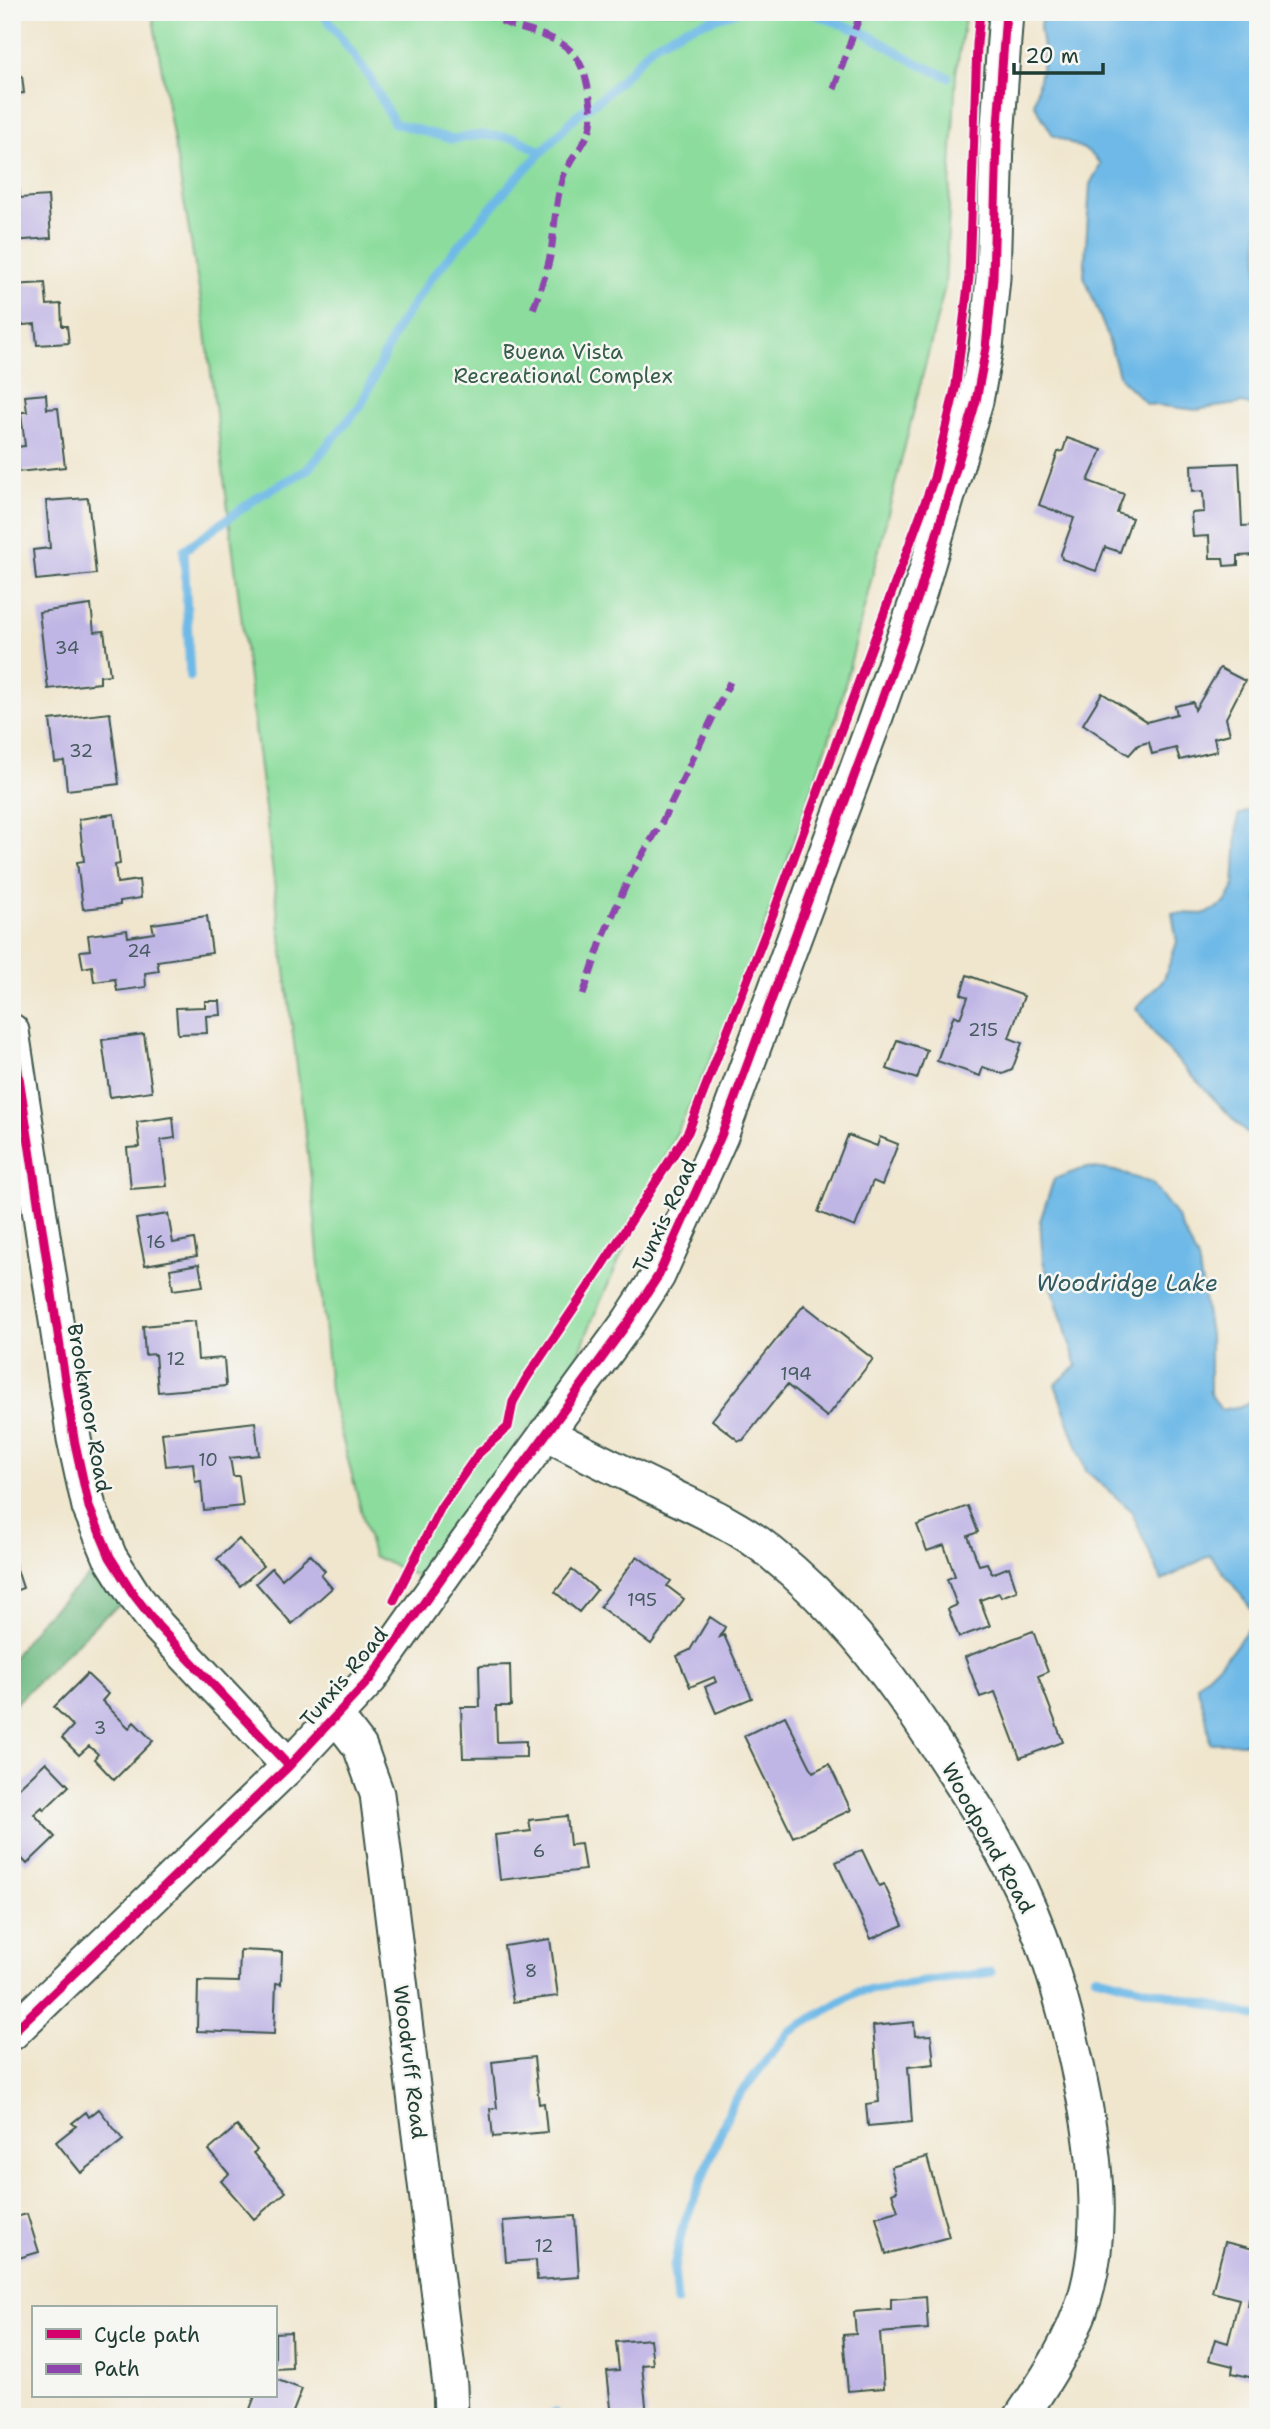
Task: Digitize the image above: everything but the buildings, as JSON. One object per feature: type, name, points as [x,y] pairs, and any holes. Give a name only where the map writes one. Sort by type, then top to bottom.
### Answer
[{"type":"street","name":"Tunxis Road","points":[[12,2033],[289,1766],[370,1679],[629,1321],[658,1276],[721,1136],[920,591],[976,401],[986,348],[993,278],[997,140],[1006,12]]},
{"type":"street","name":"Brookmoor Road","points":[[12,1031],[74,1440],[89,1507],[110,1557],[150,1616],[289,1766]]},
{"type":"street","name":"Woodpond Road","points":[[546,1433],[719,1518],[768,1550],[828,1602],[869,1649],[912,1710],[953,1771],[1020,1887],[1050,1963],[1073,2041],[1093,2157],[1095,2214],[1094,2249],[1085,2297],[1064,2348],[1021,2417]]},
{"type":"street","name":"Woodruff Road","points":[[337,1717],[360,1746],[377,1794],[449,2372],[452,2417]]},
{"type":"green space","name":"Buena Vista Recreational Complex","points":[[152,12],[966,12],[956,73],[945,286],[837,716],[745,983],[593,1318],[564,1393],[526,1432],[446,1537],[425,1580],[373,1556],[330,1391],[313,1196],[205,325]]},
{"type":"green space","points":[[110,1557],[134,1595],[101,1619],[12,1707],[12,1659],[41,1620]]},
{"type":"water","points":[[1042,12],[1258,12],[1258,408],[1243,403],[1196,410],[1147,404],[1120,378],[1106,332],[1084,276],[1090,184],[1101,164],[1088,151],[1053,135],[1034,104],[1044,55],[1040,27]]},
{"type":"water","points":[[1247,811],[1258,811],[1258,1156],[1253,1140],[1162,1044],[1136,1008],[1164,979],[1177,942],[1172,913],[1206,914],[1225,903],[1234,887],[1238,816]]},
{"type":"water","name":"Woodridge Lake","points":[[1087,1167],[1115,1171],[1152,1183],[1176,1215],[1198,1260],[1210,1335],[1210,1393],[1221,1410],[1246,1405],[1258,1395],[1258,1743],[1210,1743],[1197,1685],[1231,1652],[1257,1616],[1210,1555],[1162,1581],[1131,1510],[1086,1471],[1055,1384],[1077,1366],[1043,1261],[1040,1221],[1054,1179]]},
{"type":"waterway","points":[[322,12],[369,76],[394,123],[451,139],[482,135],[516,138],[541,152]]},
{"type":"waterway","points":[[190,677],[184,550],[261,495],[307,470],[361,405],[397,328],[432,277],[511,184],[578,114],[620,81],[653,45],[686,28],[736,12]]},
{"type":"waterway","points":[[809,12],[865,33],[917,63],[948,77]]},
{"type":"waterway","points":[[677,2302],[674,2268],[682,2229],[732,2104],[789,2032],[857,1992],[991,1972]]},
{"type":"waterway","points":[[1095,1976],[1258,2017]]},
{"type":"waterway","points":[[553,2417],[555,2413]]},
{"type":"marked path","points":[[482,12],[554,39],[563,45],[578,61],[590,96],[591,125],[586,139],[563,177],[549,262],[532,312]]},
{"type":"marked path","points":[[834,89],[861,12]]},
{"type":"marked path","points":[[583,995],[602,939],[630,876],[662,822],[730,682]]},
{"type":"cycle path","points":[[394,1600],[441,1507],[478,1454],[508,1427],[513,1402],[526,1379],[688,1132],[773,914],[934,478],[956,385],[969,277],[980,12]]},
{"type":"cycle path","points":[[12,2033],[289,1766],[370,1679],[629,1321],[658,1276],[721,1136],[873,725],[920,591],[976,401],[986,348],[993,278],[997,140],[1006,12]]},
{"type":"cycle path","points":[[12,1031],[74,1439],[89,1507],[110,1557],[134,1595],[158,1626],[289,1766]]}]
